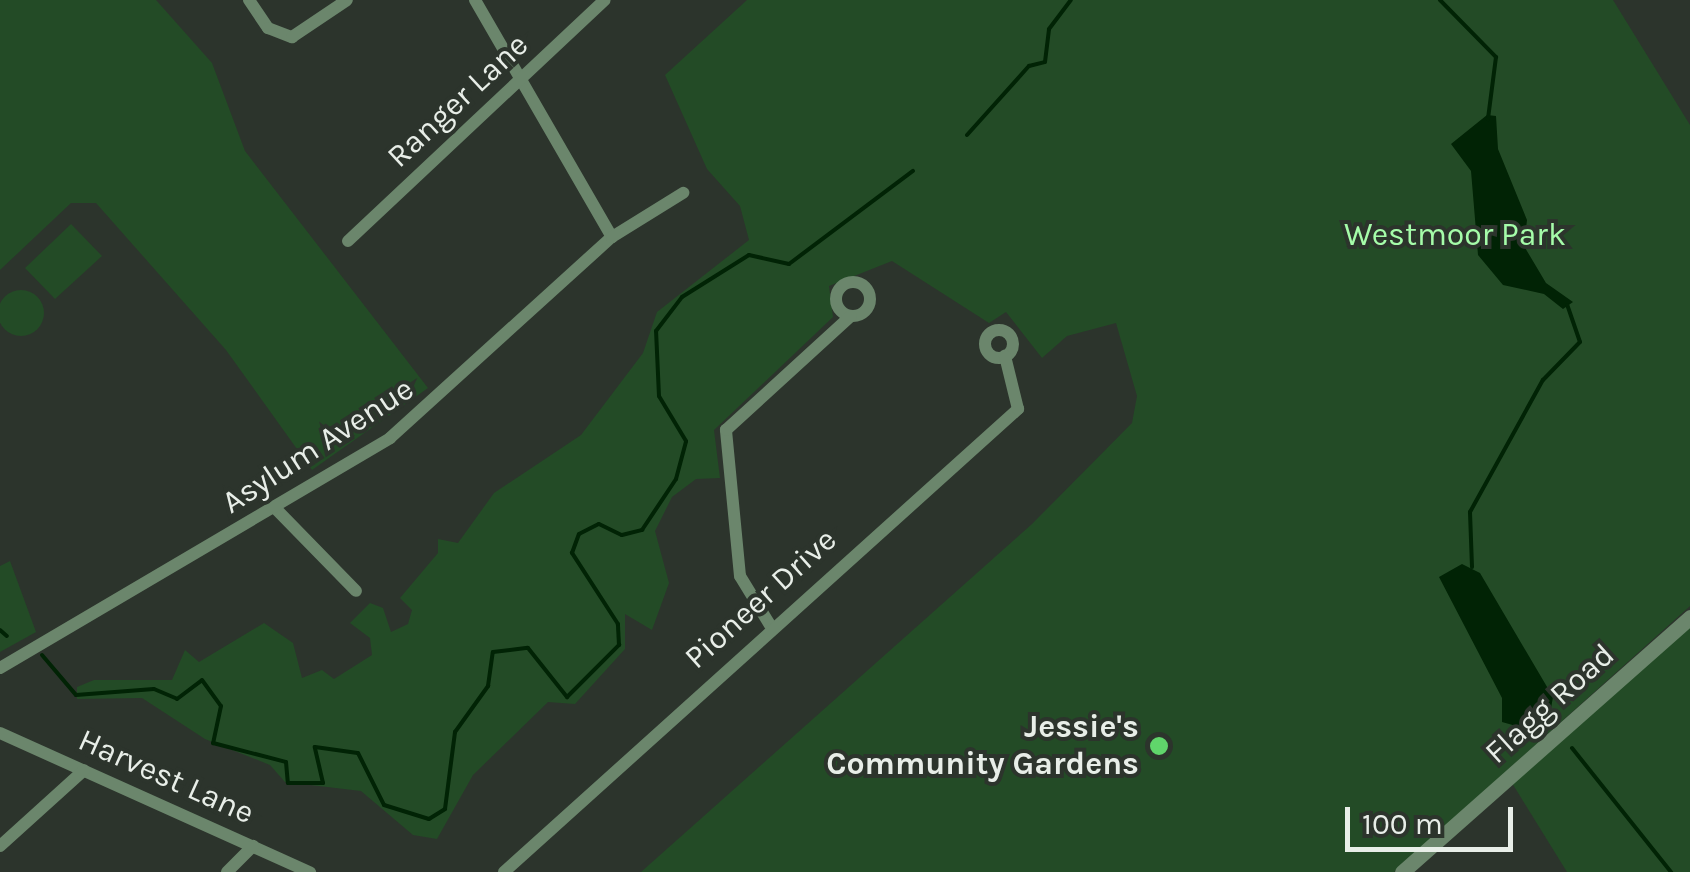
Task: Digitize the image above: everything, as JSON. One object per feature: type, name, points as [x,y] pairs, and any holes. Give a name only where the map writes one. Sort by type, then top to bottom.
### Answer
[{"type":"street","points":[[249,0],[268,28],[292,37],[347,0]]},
{"type":"street","points":[[475,0],[612,237]]},
{"type":"street","name":"Ranger Lane","points":[[348,241],[605,0]]},
{"type":"street","name":"Asylum Avenue","points":[[0,668],[277,510],[419,416],[612,237],[683,193]]},
{"type":"street","points":[[770,625],[740,576],[726,430],[852,316]]},
{"type":"street","name":"Pioneer Drive","points":[[504,872],[770,625],[1018,409],[1005,356]]},
{"type":"street","points":[[277,510],[356,591]]},
{"type":"street","name":"Flagg Road","points":[[1402,872],[1690,616]]},
{"type":"street","name":"Harvest Lane","points":[[0,733],[310,872]]},
{"type":"street","points":[[0,846],[84,770]]},
{"type":"street","points":[[227,872],[253,846]]},
{"type":"green space","points":[[0,0],[156,0],[212,63],[245,151],[428,388],[312,470],[226,350],[96,203],[71,203],[0,270]]},
{"type":"green space","name":"Westmoor Park","points":[[747,0],[1613,0],[1690,125],[1690,606],[1394,872],[641,872],[1032,524],[1132,423],[1137,396],[1116,323],[1067,336],[1042,358],[1006,312],[989,323],[892,261],[829,286],[833,317],[714,430],[720,478],[696,479],[672,497],[655,531],[669,583],[652,630],[625,614],[625,649],[575,704],[548,702],[473,775],[437,839],[413,835],[361,791],[285,782],[270,765],[205,739],[142,698],[77,699],[77,687],[94,680],[172,680],[185,650],[199,662],[264,623],[293,643],[302,678],[322,670],[334,679],[372,655],[370,638],[350,623],[370,603],[383,608],[391,632],[408,624],[412,610],[400,598],[438,553],[438,539],[458,543],[494,493],[581,435],[643,353],[657,312],[749,240],[740,206],[707,169],[665,75]]},
{"type":"green space","points":[[71,224],[102,256],[55,299],[25,268]]},
{"type":"green space","points":[[21,290],[38,296],[44,313],[38,330],[21,336],[4,330],[-2,313],[4,296]]},
{"type":"green space","points":[[10,561],[36,632],[0,652],[0,566]]},
{"type":"green space","points":[[1690,625],[1690,872],[1567,872],[1512,783]]},
{"type":"shaded area","points":[[1487,115],[1496,116],[1498,149],[1527,220],[1524,246],[1546,283],[1573,302],[1563,309],[1544,294],[1503,285],[1478,255],[1471,171],[1451,144]]},
{"type":"shaded area","points":[[1462,564],[1480,573],[1553,697],[1550,714],[1527,729],[1502,722],[1502,698],[1439,577]]},
{"type":"waterway","points":[[967,135],[1029,66],[1045,62],[1049,29],[1071,0]]},
{"type":"waterway","points":[[1440,0],[1496,57],[1488,119]]},
{"type":"waterway","points":[[42,655],[76,695],[154,689],[177,699],[202,680],[221,706],[213,743],[286,762],[288,783],[323,783],[315,747],[358,753],[384,805],[429,819],[445,809],[455,732],[488,686],[493,652],[528,648],[567,697],[619,645],[618,624],[572,553],[579,534],[599,524],[622,535],[642,530],[676,479],[686,441],[659,396],[656,331],[682,297],[749,255],[789,264],[913,171]]},
{"type":"waterway","points":[[1472,567],[1470,512],[1543,380],[1580,342],[1567,305]]},
{"type":"waterway","points":[[0,630],[7,636]]},
{"type":"waterway","points":[[1572,748],[1671,872]]},
{"type":"place","name":"Jessie's Community Gardens","points":[[1159,746]]}]
